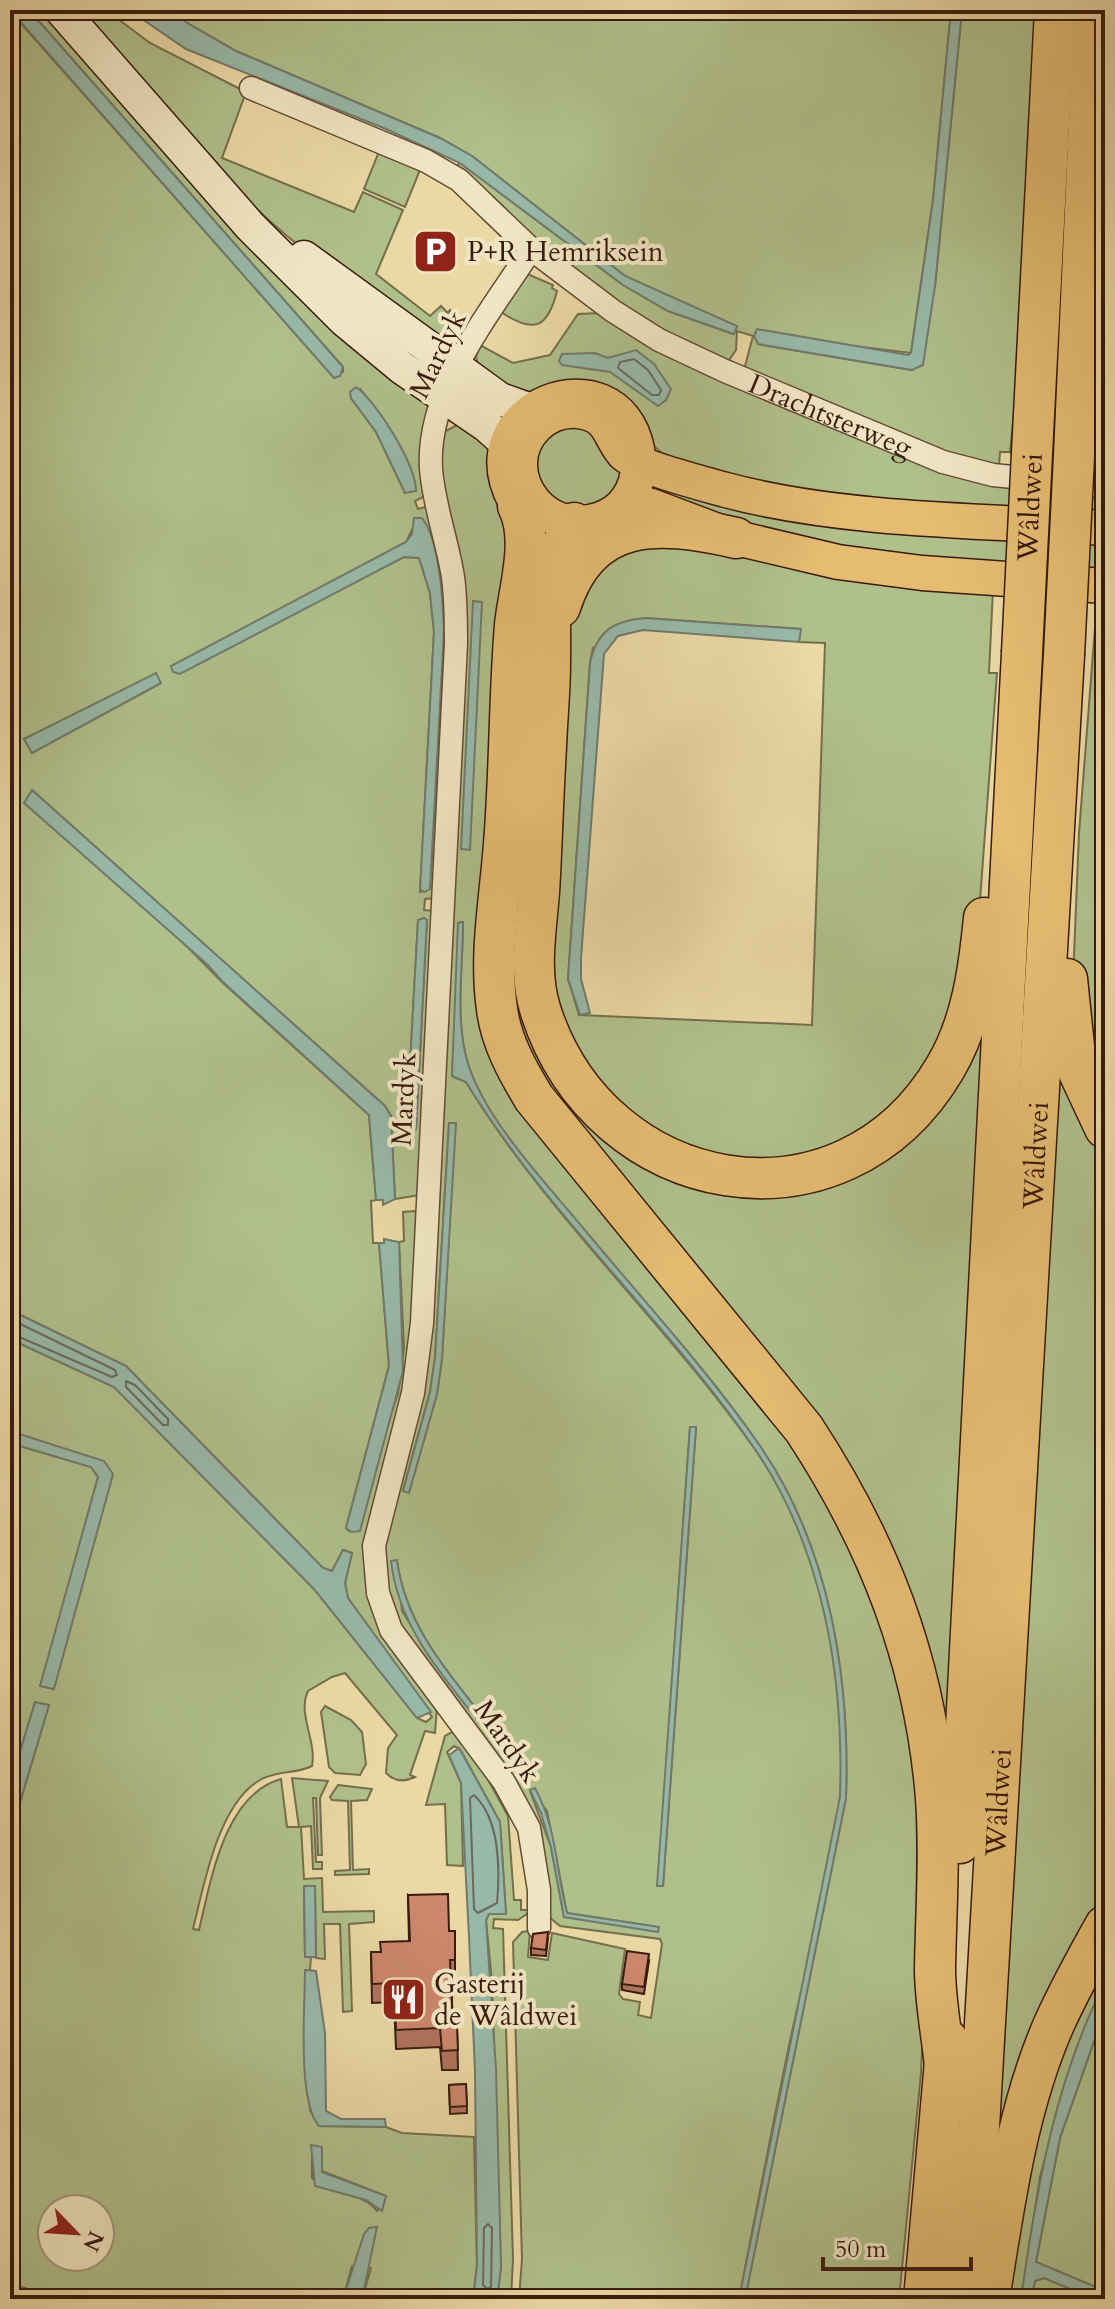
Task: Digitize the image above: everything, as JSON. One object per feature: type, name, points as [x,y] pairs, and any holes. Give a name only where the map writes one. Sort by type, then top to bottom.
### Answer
[{"type":"highway","name":"Wâldwei","points":[[924,2299],[945,2066],[960,1847],[1055,10]]},
{"type":"highway","name":"Wâldwei","points":[[962,2299],[979,2127],[1064,655],[1094,10]]},
{"type":"highway","points":[[526,504],[539,515],[538,538],[534,551],[524,565],[514,638],[504,845],[496,914],[497,1009],[504,1037],[515,1067],[534,1098],[804,1429],[837,1479],[887,1579],[921,1693],[930,1747],[937,1841],[935,1972],[945,2066]]},
{"type":"highway","points":[[574,523],[561,544],[550,582],[550,662],[533,958],[541,1011],[559,1057],[597,1110],[656,1154],[701,1170],[756,1179],[819,1169],[872,1144],[919,1104],[953,1054],[968,1013],[978,965],[1002,727],[1022,653]]},
{"type":"highway","points":[[550,662],[565,590],[579,565],[598,547],[619,534],[646,526],[687,527],[736,538]]},
{"type":"highway","points":[[1054,820],[1068,884],[1067,981],[1076,1066],[1105,1128]]},
{"type":"highway","points":[[989,2299],[1007,2191],[1033,2082],[1053,2026],[1105,1926]]},
{"type":"main road","points":[[61,10],[214,180],[450,384],[514,450]]},
{"type":"main road","points":[[450,384],[531,410]]},
{"type":"main road","points":[[566,396],[599,402],[626,424],[639,462],[636,482],[626,501],[598,521],[574,523],[526,504],[514,450],[518,422],[531,410],[566,396]]},
{"type":"main road","points":[[514,450],[542,420],[576,411],[603,422],[616,437],[622,452],[639,462],[726,490],[817,507],[1105,528]]},
{"type":"main road","points":[[626,501],[651,506],[736,538],[877,568],[1105,586]]},
{"type":"street","points":[[251,88],[448,174],[486,203],[531,249]]},
{"type":"street","name":"Drachtsterweg","points":[[531,249],[578,286],[659,340],[733,375],[943,462],[993,475],[1105,486]]},
{"type":"street","name":"Mardyk","points":[[531,249],[450,384],[431,466],[453,574],[456,644],[422,1323],[413,1393],[380,1515],[374,1559],[378,1593],[391,1630],[504,1782],[529,1828],[539,1890],[539,1928]]},
{"type":"green space","points":[[29,10],[49,10],[433,402],[427,495],[415,501],[418,509],[429,506],[448,575],[436,898],[425,899],[424,910],[436,911],[420,1195],[395,1199],[391,1116],[385,1106],[32,790],[223,983],[369,1115],[376,1200],[371,1201],[373,1243],[379,1243],[389,1366],[346,1528],[349,1531],[398,1394],[404,1348],[399,1242],[404,1241],[403,1212],[414,1211],[422,1217],[414,1365],[364,1554],[437,1707],[435,1733],[425,1731],[410,1775],[415,1777],[396,1780],[386,1773],[388,1748],[397,1735],[345,1673],[308,1691],[305,1709],[312,1766],[260,1780],[233,1807],[215,1847],[193,1929],[199,1930],[223,1842],[246,1802],[262,1788],[281,1779],[287,1827],[299,1827],[292,1778],[328,1781],[320,1798],[322,1855],[318,1855],[316,1798],[313,1798],[316,1862],[322,1862],[322,1869],[313,1869],[311,1826],[301,1827],[304,1879],[322,1878],[323,1912],[374,1911],[374,1922],[349,1924],[352,2011],[343,2012],[340,1924],[324,1924],[325,1959],[316,1958],[315,1886],[304,1886],[305,1956],[311,1957],[310,1970],[305,1971],[310,2110],[319,2126],[386,2127],[402,2133],[474,2137],[477,2265],[473,2299],[362,2299],[371,2268],[352,2266],[343,2299],[58,2299],[10,2283],[10,1836],[49,1705],[35,1703],[10,1785],[10,1443],[91,1467],[98,1477],[41,1686],[53,1689],[113,1474],[10,1431],[14,1407],[10,1405],[10,1339],[114,1387],[314,1589],[417,1718],[426,1722],[432,1717],[348,1598],[345,1583],[352,1553],[343,1550],[332,1571],[323,1568],[126,1366],[10,1310],[10,781],[15,772],[10,767],[10,11],[334,377],[343,372],[343,367]],"holes":[[[360,389],[391,434],[415,483],[405,493],[376,432],[351,398]],[[413,528],[443,602],[430,889],[420,892],[434,632],[430,593],[419,558],[404,557],[171,667],[406,542]],[[161,683],[32,753],[24,739],[96,705]],[[418,920],[427,920],[416,1129],[412,1130],[413,1111],[408,1101]],[[312,2145],[322,2171],[386,2196],[377,2211],[363,2200],[328,2188],[312,2178]]]},
{"type":"green space","points":[[75,10],[106,10],[150,43],[246,92],[222,158],[354,212],[363,192],[403,210],[376,274],[430,316],[441,306],[448,313],[450,310],[464,327],[458,346],[453,348],[390,308],[287,236],[204,156]]},
{"type":"green space","points":[[165,10],[951,10],[933,200],[911,353],[813,341],[757,330],[758,344],[912,370],[935,286],[962,10],[1041,10],[1026,296],[1010,452],[1000,452],[999,466],[946,453],[744,370],[753,336],[737,331],[736,350],[727,363],[664,335],[583,281],[454,168],[460,163],[623,285],[668,311],[733,334],[737,327],[625,276],[472,156],[440,138],[236,51]]},
{"type":"green space","points":[[380,149],[422,165],[405,207],[364,189]]},
{"type":"green space","points":[[525,273],[553,285],[552,288],[557,291],[549,313],[538,324],[523,323],[501,312]]},
{"type":"green space","points":[[600,313],[941,468],[1105,493],[1105,517],[781,491],[672,462],[644,437],[533,392],[506,388],[479,368],[476,357],[480,345],[513,363],[550,355],[578,314]]},
{"type":"green space","points":[[464,425],[488,445],[513,520],[493,1010],[798,1433],[914,1695],[927,1946],[921,2073],[899,2299],[745,2299],[846,1798],[844,1706],[831,1615],[804,1527],[784,1485],[760,1446],[697,1363],[520,1153],[478,1089],[464,1050],[462,1032],[463,923],[460,922],[452,1076],[466,1082],[498,1131],[569,1223],[719,1401],[778,1486],[798,1527],[827,1614],[841,1706],[840,1796],[832,1857],[790,2041],[739,2299],[519,2299],[522,2259],[513,1942],[522,1932],[530,1931],[528,1957],[548,1960],[552,1933],[625,1949],[619,1994],[623,1999],[640,2002],[638,2015],[651,2018],[662,1944],[660,1939],[560,1926],[549,1917],[540,1852],[396,1629],[380,1572],[417,1394],[462,644],[437,466],[444,432]],"holes":[[[455,1123],[442,1359],[437,1394],[409,1492],[403,1490],[430,1392],[435,1358],[449,1124]],[[690,1427],[696,1428],[663,1885],[658,1886]],[[397,1561],[402,1586],[422,1633],[499,1737],[495,1740],[436,1665],[402,1611]],[[530,1791],[547,1811],[567,1913],[658,1927],[564,1917],[551,1847]]]},
{"type":"green space","points":[[562,426],[589,429],[609,453],[610,465],[625,469],[619,484],[597,504],[584,508],[557,503],[537,479],[537,448]]},
{"type":"green space","points":[[672,485],[1105,540],[1105,576],[867,557],[665,503]]},
{"type":"green space","points":[[622,540],[993,589],[989,673],[997,673],[977,940],[942,1060],[841,1152],[723,1167],[602,1102],[548,1004],[566,607]],"holes":[[[645,618],[800,629],[799,642],[825,643],[812,1025],[579,1015],[568,979],[593,648]]]},
{"type":"green space","points":[[549,559],[534,1011],[659,1161],[865,1156],[989,965],[952,1743],[898,1594],[549,1105],[509,1004]]},
{"type":"green space","points":[[1097,602],[1105,603],[1105,1115],[1073,980],[1079,833]]},
{"type":"green space","points":[[1057,1022],[1105,1140],[1105,1901],[1069,1966],[985,2207]]},
{"type":"green space","points":[[325,1706],[351,1720],[362,1732],[366,1764],[360,1775],[335,1773],[329,1767],[321,1712]]},
{"type":"green space","points":[[454,1731],[474,1754],[508,1816],[514,1900],[521,1900],[521,1910],[533,1910],[518,1920],[494,1919],[493,1928],[503,1929],[513,2259],[511,2299],[497,2299],[501,2267],[492,1982],[486,1920],[489,1914],[506,1914],[500,1822],[460,1749],[454,1746],[447,1752],[461,1783],[463,1866],[447,1865],[445,1804],[426,1805],[445,1736]]},
{"type":"green space","points":[[338,1785],[372,1789],[367,1800],[351,1801],[353,1870],[369,1869],[369,1874],[335,1875],[335,1871],[350,1870],[348,1801],[332,1800],[330,1797]]},
{"type":"green space","points":[[1105,1948],[1105,1982],[1072,2064],[1040,2177],[1021,2299],[998,2299],[1028,2140]]},
{"type":"green space","points":[[1105,2010],[1105,2291],[1036,2262],[1060,2138]]},
{"type":"green space","points":[[1044,2278],[1095,2299],[1031,2299],[1035,2281]]},
{"type":"water","points":[[10,10],[29,10],[343,367],[340,376],[334,378]]},
{"type":"water","points":[[129,10],[165,10],[236,51],[440,138],[472,156],[625,276],[737,326],[734,334],[668,311],[623,285],[460,163],[386,129],[186,49]]},
{"type":"water","points":[[951,10],[962,10],[935,286],[923,365],[912,370],[758,344],[754,336],[757,329],[908,355],[911,353],[933,200]]},
{"type":"water","points":[[636,350],[654,364],[671,389],[666,400],[658,406],[610,372],[562,365],[559,361],[562,354],[595,353],[608,358]]},
{"type":"water","points":[[356,387],[394,435],[410,466],[416,491],[405,493],[376,432],[351,398],[350,392]]},
{"type":"water","points":[[414,518],[422,518],[433,541],[444,631],[430,889],[425,892],[420,890],[434,632],[430,593],[419,558],[404,557],[180,674],[173,672],[171,666],[406,542],[412,534]]},
{"type":"water","points":[[473,601],[482,602],[470,850],[461,849]]},
{"type":"water","points":[[645,618],[801,629],[799,642],[643,630],[618,636],[604,654],[581,958],[581,979],[590,1013],[580,1015],[568,979],[590,663],[597,643],[608,630],[624,622]]},
{"type":"water","points":[[156,673],[161,683],[32,753],[24,739]]},
{"type":"water","points":[[32,790],[385,1106],[391,1116],[395,1199],[383,1205],[383,1200],[376,1200],[369,1115],[208,965],[24,803]]},
{"type":"water","points":[[418,920],[427,920],[416,1129],[412,1130],[413,1111],[408,1101]]},
{"type":"water","points":[[463,922],[462,1032],[464,1050],[478,1088],[520,1152],[697,1363],[760,1446],[784,1485],[804,1527],[831,1615],[844,1706],[846,1798],[745,2299],[739,2299],[840,1797],[838,1706],[825,1616],[798,1530],[779,1488],[755,1449],[684,1356],[533,1178],[466,1082],[452,1076],[458,923]]},
{"type":"water","points":[[449,1123],[456,1123],[442,1359],[437,1394],[409,1493],[403,1491],[430,1392],[435,1358]]},
{"type":"water","points":[[384,1239],[399,1242],[403,1371],[360,1531],[352,1532],[346,1528],[389,1366],[379,1243],[384,1243]]},
{"type":"water","points":[[10,1310],[126,1366],[323,1568],[332,1571],[343,1550],[352,1553],[345,1583],[348,1598],[431,1712],[417,1718],[314,1589],[114,1387],[10,1339]]},
{"type":"water","points":[[690,1427],[696,1427],[663,1886],[657,1886]]},
{"type":"water","points":[[10,1431],[104,1461],[113,1474],[54,1689],[40,1686],[98,1477],[91,1467],[10,1443]]},
{"type":"water","points":[[397,1560],[402,1586],[422,1633],[499,1737],[494,1741],[429,1657],[416,1635],[396,1587],[391,1561]]},
{"type":"water","points":[[35,1702],[49,1705],[10,1836],[10,1785]]},
{"type":"water","points":[[459,1748],[500,1822],[506,1914],[489,1914],[486,1920],[496,2069],[501,2267],[497,2299],[473,2299],[477,2265],[475,2071],[461,1783],[449,1755]]},
{"type":"water","points":[[535,1788],[548,1819],[567,1913],[659,1927],[658,1932],[564,1917],[551,1847],[530,1790]]},
{"type":"water","points":[[304,1886],[315,1886],[316,1957],[305,1957]]},
{"type":"water","points":[[305,1970],[316,1971],[325,2033],[326,2111],[341,2119],[385,2119],[386,2127],[319,2126],[312,2114],[305,2076]]},
{"type":"water","points":[[1105,1982],[1105,2010],[1060,2138],[1036,2262],[1105,2291],[1105,2299],[1095,2299],[1044,2278],[1035,2281],[1031,2299],[1021,2299],[1033,2218],[1060,2097]]},
{"type":"water","points":[[311,2145],[322,2147],[322,2172],[386,2196],[382,2211],[366,2200],[315,2186]]},
{"type":"water","points":[[377,2227],[362,2299],[343,2299],[364,2234],[369,2228]]},
{"type":"building","points":[[448,1894],[449,1931],[455,1931],[455,1960],[450,1960],[453,2027],[457,2026],[458,2050],[442,2051],[440,2028],[396,2030],[394,1983],[372,1984],[371,1952],[381,1952],[380,1942],[410,1941],[408,1895]]},
{"type":"building","points":[[548,1932],[546,1950],[531,1948],[533,1934]]},
{"type":"building","points":[[627,1951],[649,1954],[644,1987],[622,1984]]},
{"type":"building","points":[[466,2084],[467,2106],[450,2107],[449,2085]]},
{"type":"place","name":"P+R Hemriksein","points":[[436,251]]},
{"type":"place","name":"Gasterij de Wâldwei","points":[[403,1999]]}]
